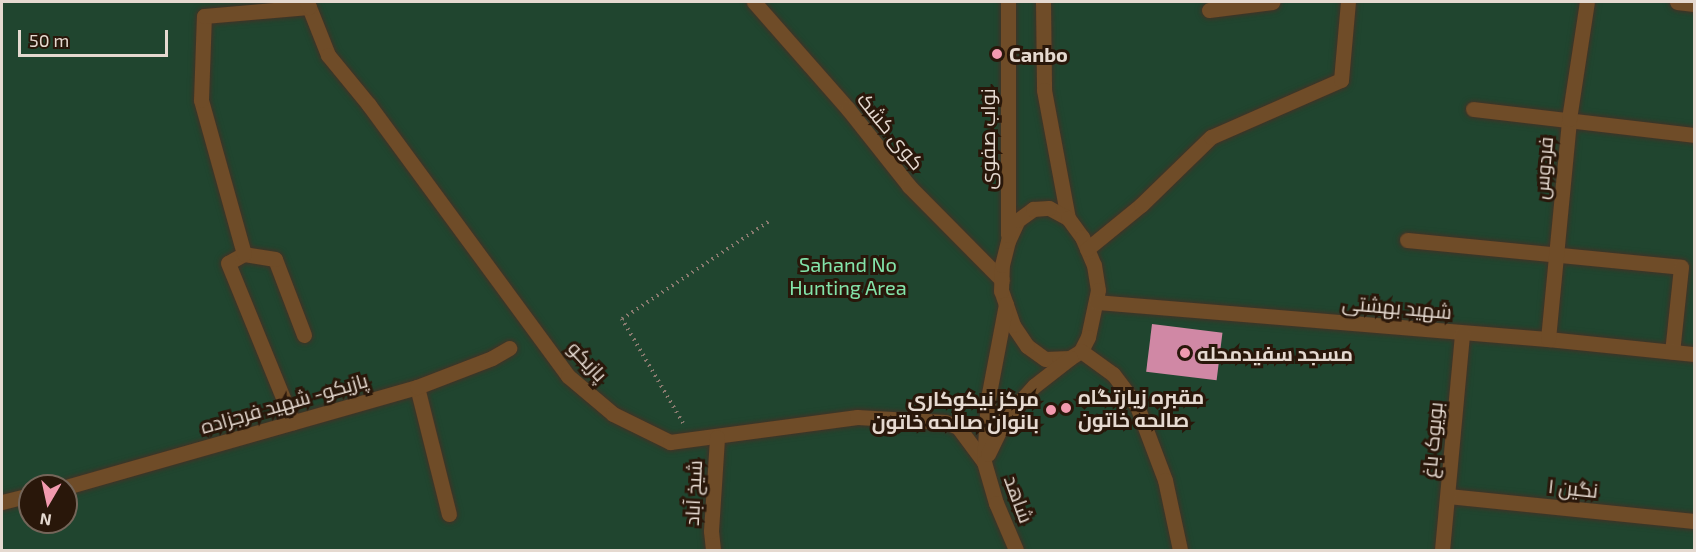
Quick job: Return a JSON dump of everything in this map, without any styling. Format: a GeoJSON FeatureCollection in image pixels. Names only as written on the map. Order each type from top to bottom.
{"type":"FeatureCollection","features":[{"type":"Feature","properties":{"kind":"street","name":"کوی کشک"},"geometry":{"type":"LineString","coordinates":[[754,2],[848,109],[909,186],[1002,280]]}},
{"type":"Feature","properties":{"kind":"street","name":"نواب صفوی"},"geometry":{"type":"LineString","coordinates":[[1008,2],[1008,241]]}},
{"type":"Feature","properties":{"kind":"street"},"geometry":{"type":"LineString","coordinates":[[984,462],[1006,417],[1034,386],[1075,355],[1088,337],[1098,290],[1094,265],[1068,218],[1044,90],[1043,2]]}},
{"type":"Feature","properties":{"kind":"street"},"geometry":{"type":"LineString","coordinates":[[1209,10],[1272,2]]}},
{"type":"Feature","properties":{"kind":"street"},"geometry":{"type":"LineString","coordinates":[[1087,249],[1142,205],[1211,137],[1341,80],[1348,2]]}},
{"type":"Feature","properties":{"kind":"street","name":"فردوس"},"geometry":{"type":"LineString","coordinates":[[1548,339],[1569,119],[1587,2]]}},
{"type":"Feature","properties":{"kind":"street"},"geometry":{"type":"LineString","coordinates":[[1677,2],[1695,4]]}},
{"type":"Feature","properties":{"kind":"street"},"geometry":{"type":"LineString","coordinates":[[244,254],[201,100],[204,16],[308,4]]}},
{"type":"Feature","properties":{"kind":"street","name":"پازیکو"},"geometry":{"type":"LineString","coordinates":[[308,4],[328,55],[369,105],[568,376],[613,414],[670,442],[856,417],[945,422],[958,427],[984,462]]}},
{"type":"Feature","properties":{"kind":"street"},"geometry":{"type":"LineString","coordinates":[[1473,109],[1695,135]]}},
{"type":"Feature","properties":{"kind":"street"},"geometry":{"type":"LineString","coordinates":[[1068,218],[1049,208],[1033,209],[1018,220],[1008,241],[1002,265],[1001,291],[1013,325],[1027,346],[1046,359],[1075,355],[1113,374],[1137,406],[1165,480],[1180,550]]}},
{"type":"Feature","properties":{"kind":"street"},"geometry":{"type":"LineString","coordinates":[[1407,240],[1557,257],[1681,267],[1672,352]]}},
{"type":"Feature","properties":{"kind":"street"},"geometry":{"type":"LineString","coordinates":[[293,422],[228,263],[244,254],[275,259],[304,335]]}},
{"type":"Feature","properties":{"kind":"street","name":"شهید بهشتی"},"geometry":{"type":"LineString","coordinates":[[1096,302],[1462,334],[1548,339],[1695,354]]}},
{"type":"Feature","properties":{"kind":"street"},"geometry":{"type":"LineString","coordinates":[[984,462],[988,398],[1006,304]]}},
{"type":"Feature","properties":{"kind":"street","name":"بویوک باغ"},"geometry":{"type":"LineString","coordinates":[[1442,550],[1462,334]]}},
{"type":"Feature","properties":{"kind":"street","name":"پازیکو- شهید فرجزاده"},"geometry":{"type":"LineString","coordinates":[[78,483],[417,387],[492,358],[509,348]]}},
{"type":"Feature","properties":{"kind":"street"},"geometry":{"type":"LineString","coordinates":[[417,387],[449,514]]}},
{"type":"Feature","properties":{"kind":"street","name":"شیخ آباد"},"geometry":{"type":"LineString","coordinates":[[713,550],[711,531],[717,437]]}},
{"type":"Feature","properties":{"kind":"street","name":"شاهد"},"geometry":{"type":"LineString","coordinates":[[984,462],[996,503],[1016,550]]}},
{"type":"Feature","properties":{"kind":"street","name":"نگین ۱"},"geometry":{"type":"LineString","coordinates":[[1448,496],[1695,521]]}},
{"type":"Feature","properties":{"kind":"street"},"geometry":{"type":"LineString","coordinates":[[2,502],[18,498]]}},
{"type":"Feature","properties":{"kind":"path"},"geometry":{"type":"LineString","coordinates":[[693,439],[622,319],[771,220]]}},
{"type":"Feature","properties":{"kind":"green space","name":"Sahand No Hunting Area"},"geometry":{"type":"Polygon","coordinates":[[[2,2],[1694,2],[1694,550],[2,550],[2,2]]]}},
{"type":"Feature","properties":{"kind":"building","name":"مسجد سفیدمحله"},"geometry":{"type":"Polygon","coordinates":[[[1152,324],[1222,333],[1217,380],[1146,372],[1152,324]]]}},
{"type":"Feature","properties":{"kind":"place","name":"Canbo"},"geometry":{"type":"Point","coordinates":[997,54]}},
{"type":"Feature","properties":{"kind":"place","name":"مسجد سفیدمحله"},"geometry":{"type":"Point","coordinates":[1185,353]}},
{"type":"Feature","properties":{"kind":"place","name":"مقبره زیارتگاه صالحه خاتون"},"geometry":{"type":"Point","coordinates":[1066,408]}},
{"type":"Feature","properties":{"kind":"place","name":"مرکز نیکوکاری بانوان صالحه خاتون"},"geometry":{"type":"Point","coordinates":[1051,410]}}]}
